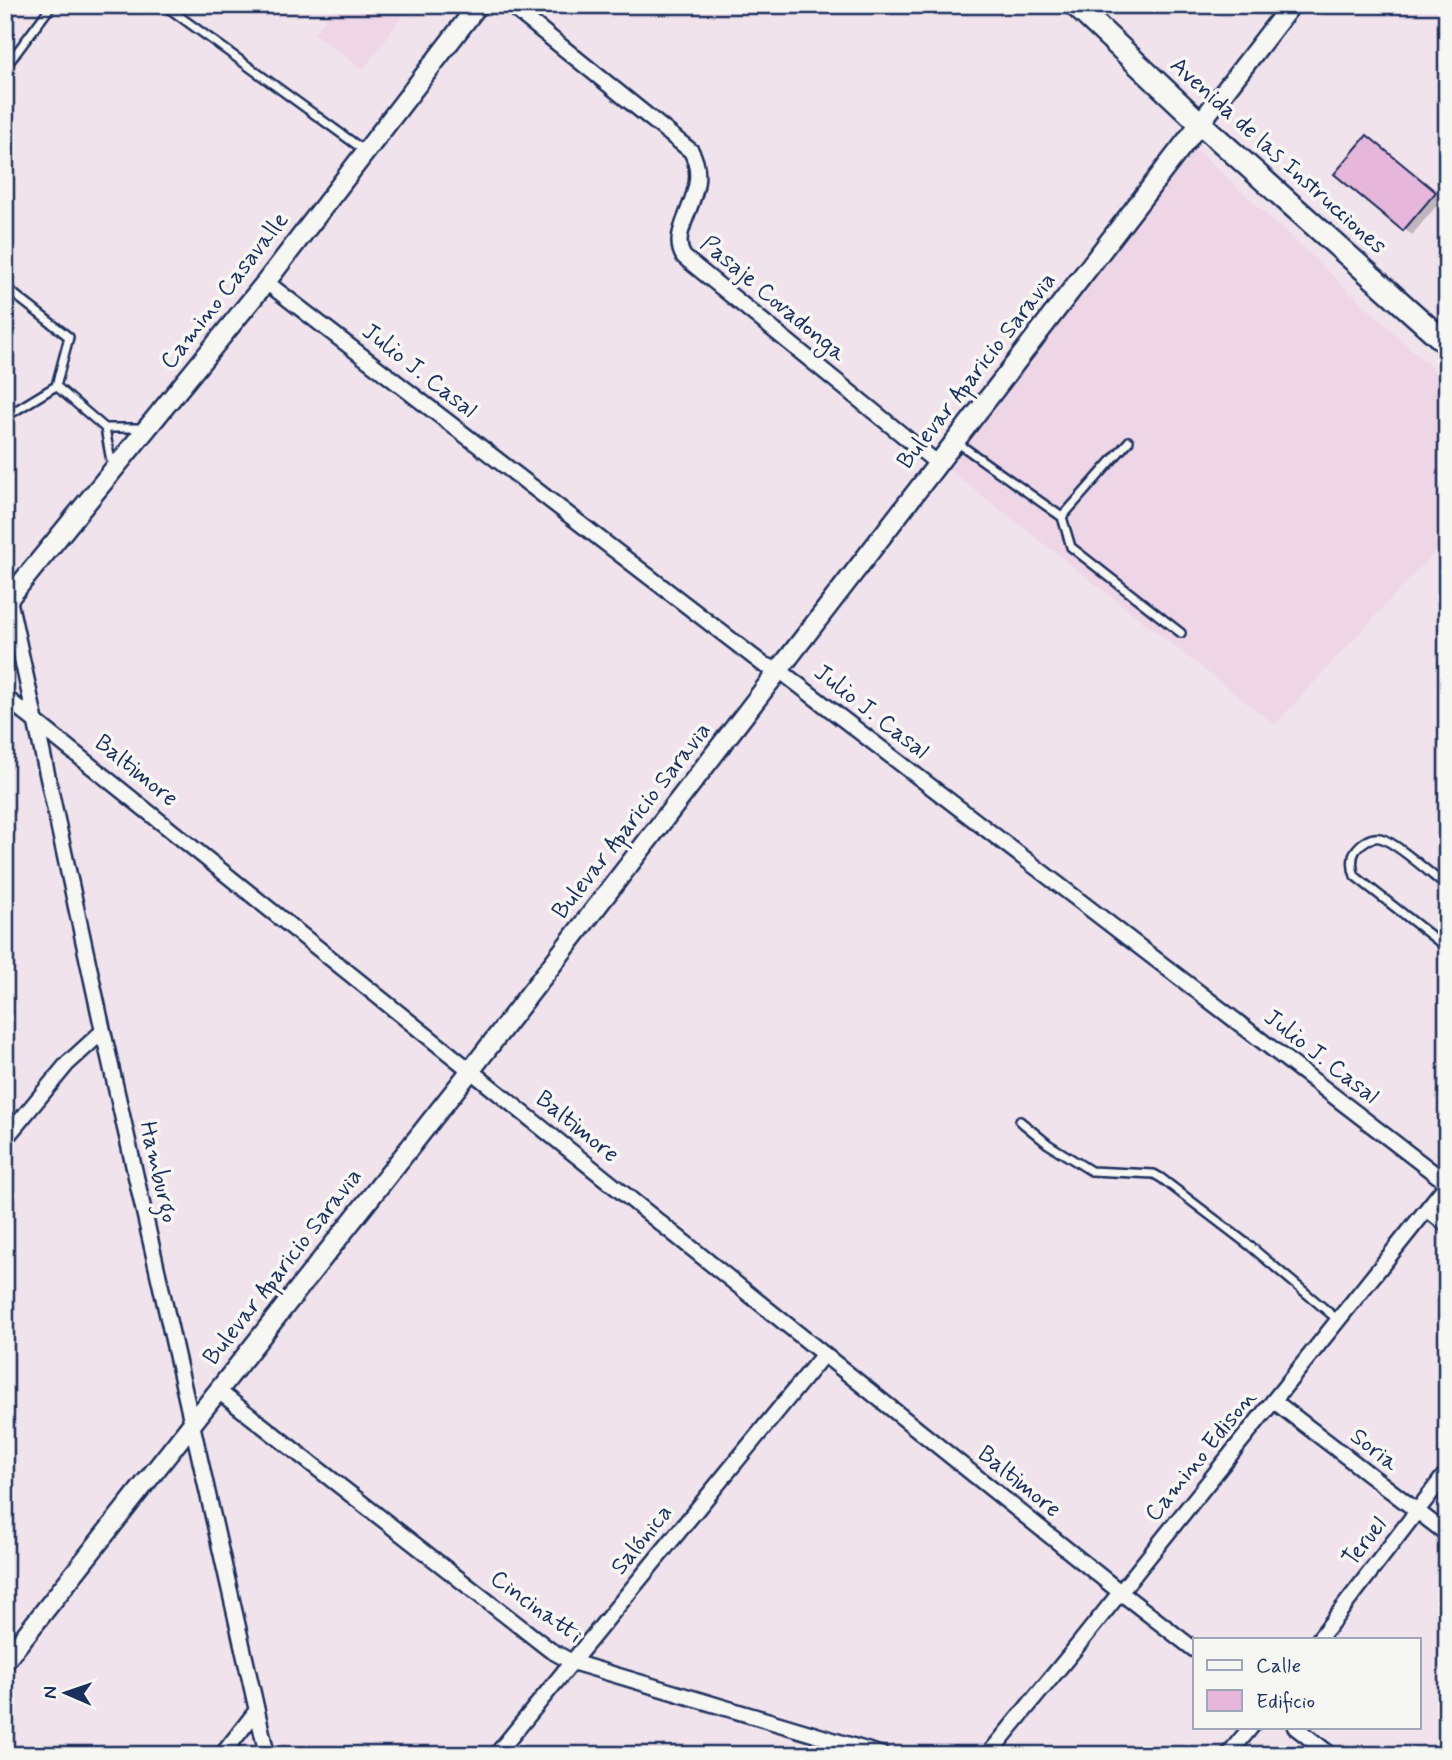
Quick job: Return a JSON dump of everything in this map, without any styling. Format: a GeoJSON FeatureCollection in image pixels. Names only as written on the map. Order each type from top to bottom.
{"type":"FeatureCollection","features":[{"type":"Feature","properties":{"kind":"main road","name":"Avenida de las Instrucciones"},"geometry":{"type":"LineString","coordinates":[[1075,5],[1200,123],[1447,344]]}},
{"type":"Feature","properties":{"kind":"street","name":"Camino Casavalle"},"geometry":{"type":"LineString","coordinates":[[7,601],[266,282],[478,5]]}},
{"type":"Feature","properties":{"kind":"street","name":"Pasaje Covadonga"},"geometry":{"type":"LineString","coordinates":[[510,5],[691,151],[698,163],[699,175],[695,197],[680,234],[678,249],[684,257],[937,463]]}},
{"type":"Feature","properties":{"kind":"street","name":"Bulevar Aparicio Saravia"},"geometry":{"type":"LineString","coordinates":[[5,1661],[471,1070],[1291,5]]}},
{"type":"Feature","properties":{"kind":"street","name":"Julio J. Casal"},"geometry":{"type":"LineString","coordinates":[[266,282],[764,665],[779,670],[1447,1184]]}},
{"type":"Feature","properties":{"kind":"street","name":"Hamburgo"},"geometry":{"type":"LineString","coordinates":[[7,601],[267,1755]]}},
{"type":"Feature","properties":{"kind":"street","name":"Baltimore"},"geometry":{"type":"LineString","coordinates":[[5,697],[1193,1648]]}},
{"type":"Feature","properties":{"kind":"street"},"geometry":{"type":"LineString","coordinates":[[5,1139],[67,1064],[103,1031]]}},
{"type":"Feature","properties":{"kind":"street","name":"Camino Edison"},"geometry":{"type":"LineString","coordinates":[[988,1755],[1447,1184]]}},
{"type":"Feature","properties":{"kind":"street"},"geometry":{"type":"LineString","coordinates":[[1428,1210],[1447,1225]]}},
{"type":"Feature","properties":{"kind":"street","name":"Salónica"},"geometry":{"type":"LineString","coordinates":[[496,1755],[824,1354]]}},
{"type":"Feature","properties":{"kind":"street","name":"Cincinatti"},"geometry":{"type":"LineString","coordinates":[[217,1390],[550,1650],[572,1662],[883,1755]]}},
{"type":"Feature","properties":{"kind":"street","name":"Soria"},"geometry":{"type":"LineString","coordinates":[[1274,1401],[1447,1534]]}},
{"type":"Feature","properties":{"kind":"street","name":"Teruel"},"geometry":{"type":"LineString","coordinates":[[1320,1638],[1447,1472]]}},
{"type":"Feature","properties":{"kind":"street"},"geometry":{"type":"LineString","coordinates":[[222,1755],[257,1710]]}},
{"type":"Feature","properties":{"kind":"street"},"geometry":{"type":"LineString","coordinates":[[1228,1755],[1250,1728]]}},
{"type":"Feature","properties":{"kind":"street"},"geometry":{"type":"LineString","coordinates":[[1296,1728],[1331,1755]]}},
{"type":"Feature","properties":{"kind":"lane"},"geometry":{"type":"LineString","coordinates":[[5,68],[52,5]]}},
{"type":"Feature","properties":{"kind":"lane"},"geometry":{"type":"LineString","coordinates":[[164,5],[366,151]]}},
{"type":"Feature","properties":{"kind":"lane"},"geometry":{"type":"LineString","coordinates":[[5,287],[69,337],[56,386],[5,417]]}},
{"type":"Feature","properties":{"kind":"lane"},"geometry":{"type":"LineString","coordinates":[[56,386],[105,428],[113,471]]}},
{"type":"Feature","properties":{"kind":"lane"},"geometry":{"type":"LineString","coordinates":[[105,428],[147,428]]}},
{"type":"Feature","properties":{"kind":"lane"},"geometry":{"type":"LineString","coordinates":[[954,441],[1062,517],[1071,547],[1181,633]]}},
{"type":"Feature","properties":{"kind":"lane"},"geometry":{"type":"LineString","coordinates":[[1062,517],[1129,441]]}},
{"type":"Feature","properties":{"kind":"lane"},"geometry":{"type":"LineString","coordinates":[[1447,887],[1381,838],[1370,838],[1356,850],[1352,869],[1355,876],[1447,947]]}},
{"type":"Feature","properties":{"kind":"lane"},"geometry":{"type":"LineString","coordinates":[[1020,1121],[1048,1144],[1091,1171],[1154,1174],[1161,1178],[1250,1246],[1339,1321]]}},
{"type":"Feature","properties":{"kind":"shaded area"},"geometry":{"type":"Polygon","coordinates":[[[335,5],[396,5],[405,12],[363,70],[314,34],[335,5]]]}},
{"type":"Feature","properties":{"kind":"shaded area"},"geometry":{"type":"Polygon","coordinates":[[[1192,145],[1447,382],[1447,538],[1275,725],[942,464],[1192,145]]]}},
{"type":"Feature","properties":{"kind":"building"},"geometry":{"type":"Polygon","coordinates":[[[1367,135],[1436,192],[1403,231],[1334,174],[1367,135]]]}}]}
